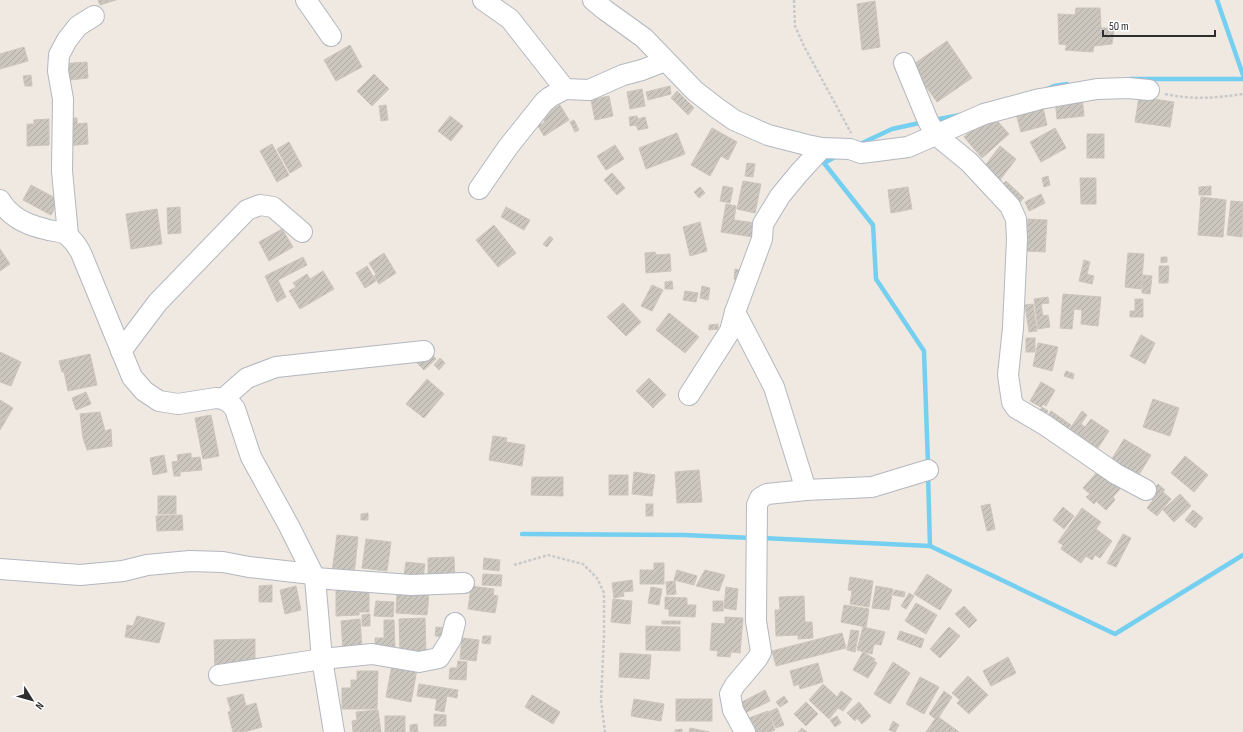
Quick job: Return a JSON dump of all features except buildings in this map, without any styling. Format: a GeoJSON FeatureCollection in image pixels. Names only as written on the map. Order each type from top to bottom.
{"type":"FeatureCollection","features":[{"type":"Feature","properties":{"kind":"street"},"geometry":{"type":"LineString","coordinates":[[306,0],[331,36]]}},
{"type":"Feature","properties":{"kind":"street"},"geometry":{"type":"LineString","coordinates":[[483,0],[510,19],[565,89]]}},
{"type":"Feature","properties":{"kind":"street"},"geometry":{"type":"LineString","coordinates":[[604,3],[644,38],[695,91],[734,120],[768,135],[822,148],[850,149],[861,153],[908,148],[984,114],[1053,96],[1097,89],[1128,88],[1149,90]]}},
{"type":"Feature","properties":{"kind":"street"},"geometry":{"type":"LineString","coordinates":[[68,235],[62,171],[63,99],[58,71],[59,55],[67,40],[78,26],[94,16]]}},
{"type":"Feature","properties":{"kind":"street"},"geometry":{"type":"LineString","coordinates":[[479,189],[508,147],[544,102],[550,97],[565,89],[589,90],[623,75],[642,70],[665,61]]}},
{"type":"Feature","properties":{"kind":"street"},"geometry":{"type":"LineString","coordinates":[[904,63],[928,121],[936,135],[969,162],[1010,206],[1016,219],[1017,239],[1013,328],[1008,375],[1014,407],[1045,425],[1116,474],[1146,490]]}},
{"type":"Feature","properties":{"kind":"street"},"geometry":{"type":"LineString","coordinates":[[689,395],[730,331],[735,312],[762,238],[763,224],[780,196],[798,173],[822,148]]}},
{"type":"Feature","properties":{"kind":"street"},"geometry":{"type":"LineString","coordinates":[[0,200],[4,207],[23,222],[46,230],[57,231],[68,235],[76,243],[132,377],[144,391],[159,401],[178,404],[201,401],[208,398],[223,399],[230,403],[235,409],[251,457],[290,526],[314,576],[322,659],[334,732]]}},
{"type":"Feature","properties":{"kind":"street"},"geometry":{"type":"LineString","coordinates":[[121,351],[158,302],[247,210],[260,205],[273,207],[302,232]]}},
{"type":"Feature","properties":{"kind":"street"},"geometry":{"type":"LineString","coordinates":[[735,312],[774,387],[806,490]]}},
{"type":"Feature","properties":{"kind":"street"},"geometry":{"type":"LineString","coordinates":[[223,399],[247,378],[276,367],[424,351]]}},
{"type":"Feature","properties":{"kind":"street"},"geometry":{"type":"LineString","coordinates":[[745,732],[733,710],[730,694],[735,685],[761,652],[756,621],[757,505],[760,498],[767,494],[806,490],[872,487],[928,470]]}},
{"type":"Feature","properties":{"kind":"street"},"geometry":{"type":"LineString","coordinates":[[0,569],[80,575],[123,571],[147,565],[190,561],[223,562],[314,576],[411,585],[464,583]]}},
{"type":"Feature","properties":{"kind":"street"},"geometry":{"type":"LineString","coordinates":[[219,675],[322,659],[372,654],[419,662],[439,658],[451,640],[455,623]]}},
{"type":"Feature","properties":{"kind":"path"},"geometry":{"type":"LineString","coordinates":[[794,0],[795,26],[804,46],[843,116],[861,153]]}},
{"type":"Feature","properties":{"kind":"path"},"geometry":{"type":"LineString","coordinates":[[1149,90],[1193,98],[1213,98],[1243,94]]}},
{"type":"Feature","properties":{"kind":"path"},"geometry":{"type":"LineString","coordinates":[[514,565],[548,555],[583,564],[597,578],[604,593],[601,701],[605,732]]}},
{"type":"Feature","properties":{"kind":"waterway"},"geometry":{"type":"LineString","coordinates":[[1217,0],[1243,75]]}},
{"type":"Feature","properties":{"kind":"waterway"},"geometry":{"type":"LineString","coordinates":[[1130,79],[1243,79]]}},
{"type":"Feature","properties":{"kind":"waterway"},"geometry":{"type":"LineString","coordinates":[[1047,89],[1054,86],[1067,84]]}},
{"type":"Feature","properties":{"kind":"waterway"},"geometry":{"type":"LineString","coordinates":[[934,120],[960,115]]}},
{"type":"Feature","properties":{"kind":"waterway"},"geometry":{"type":"LineString","coordinates":[[858,145],[892,129],[924,122]]}},
{"type":"Feature","properties":{"kind":"waterway"},"geometry":{"type":"LineString","coordinates":[[837,156],[824,163],[873,225],[876,279],[924,351],[928,465]]}},
{"type":"Feature","properties":{"kind":"waterway"},"geometry":{"type":"LineString","coordinates":[[928,474],[930,546]]}},
{"type":"Feature","properties":{"kind":"waterway"},"geometry":{"type":"LineString","coordinates":[[522,534],[684,535],[752,538]]}},
{"type":"Feature","properties":{"kind":"waterway"},"geometry":{"type":"LineString","coordinates":[[761,538],[930,546],[1115,634],[1243,555]]}}]}
